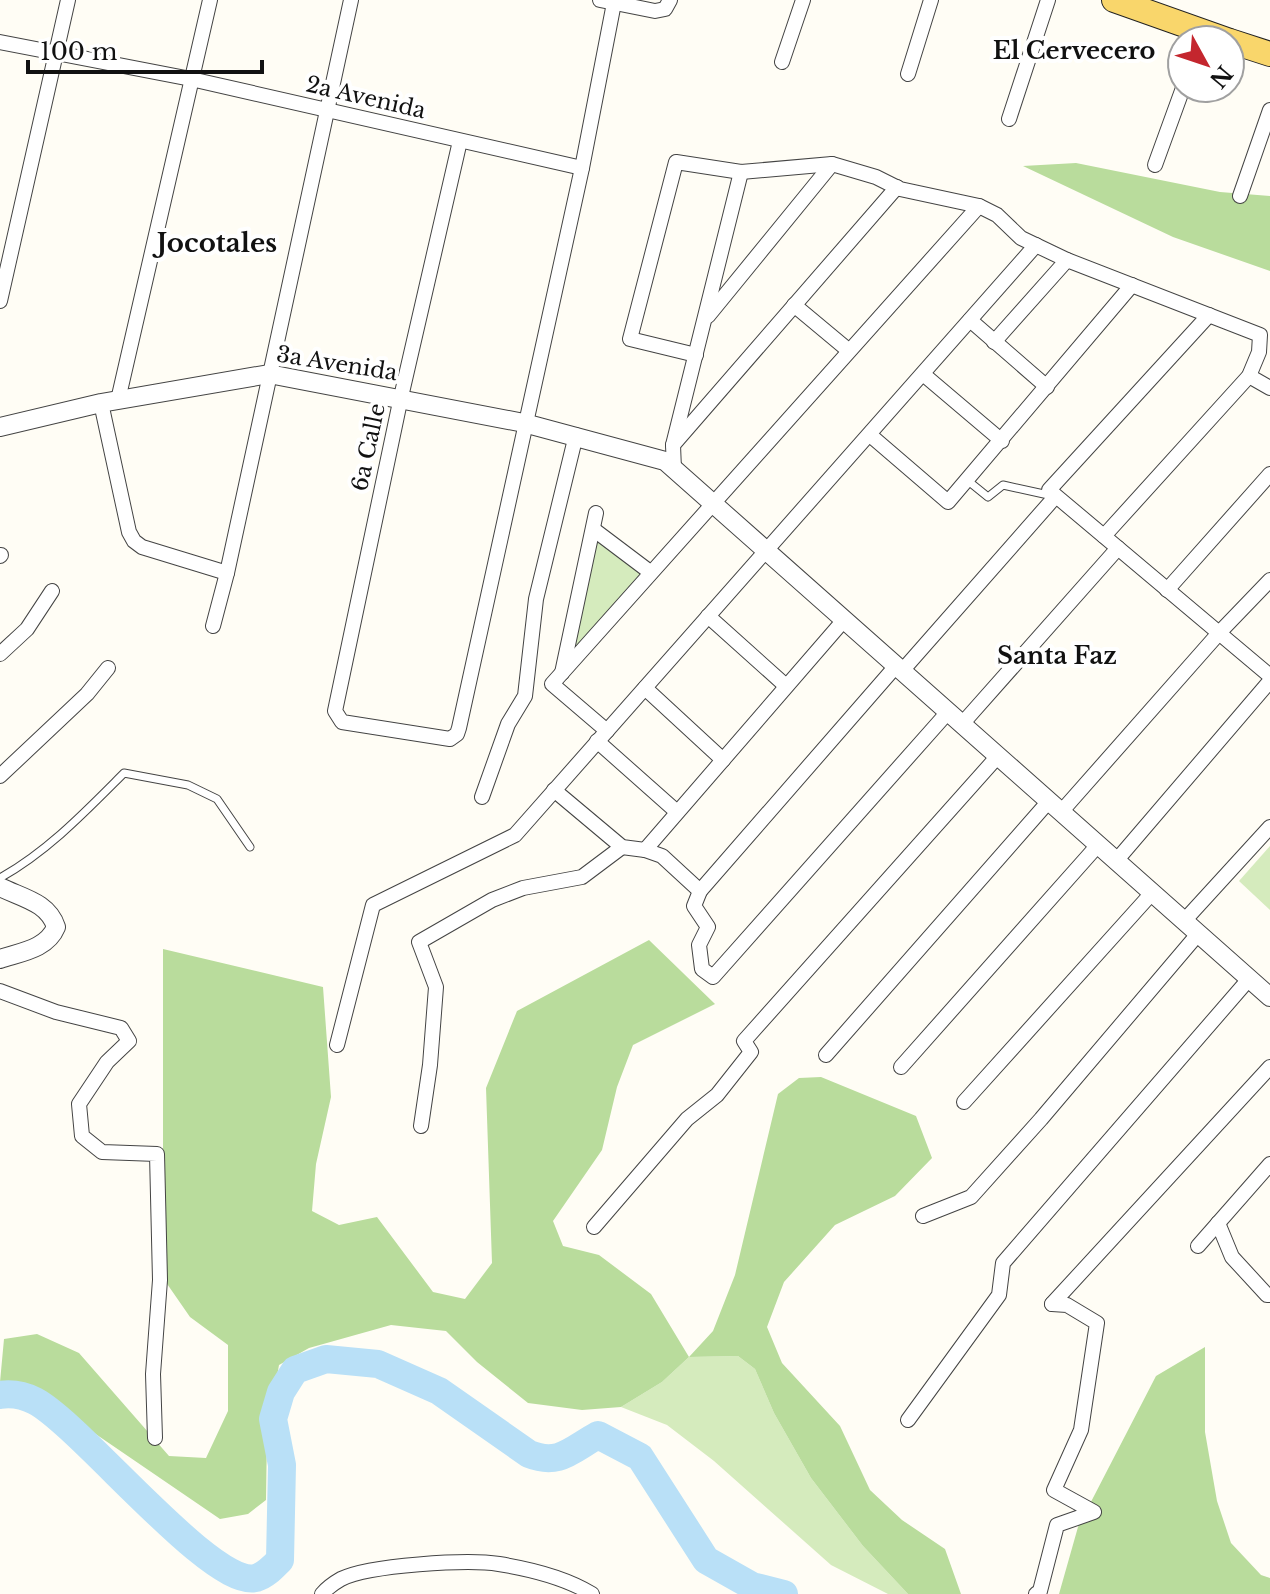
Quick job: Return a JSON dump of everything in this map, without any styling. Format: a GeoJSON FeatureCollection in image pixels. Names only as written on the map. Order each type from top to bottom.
{"type":"FeatureCollection","features":[{"type":"Feature","properties":{"kind":"main road"},"geometry":{"type":"LineString","coordinates":[[1114,0],[1172,24]]}},
{"type":"Feature","properties":{"kind":"main road"},"geometry":{"type":"LineString","coordinates":[[1246,46],[1270,54]]}},
{"type":"Feature","properties":{"kind":"street"},"geometry":{"type":"LineString","coordinates":[[0,301],[68,0]]}},
{"type":"Feature","properties":{"kind":"street"},"geometry":{"type":"LineString","coordinates":[[210,0],[109,402],[129,532],[134,541],[142,547],[227,573]]}},
{"type":"Feature","properties":{"kind":"street"},"geometry":{"type":"LineString","coordinates":[[213,626],[351,0]]}},
{"type":"Feature","properties":{"kind":"street"},"geometry":{"type":"LineString","coordinates":[[524,423],[582,168],[607,2],[655,11],[665,9],[670,0]]}},
{"type":"Feature","properties":{"kind":"street"},"geometry":{"type":"LineString","coordinates":[[782,62],[803,0]]}},
{"type":"Feature","properties":{"kind":"street"},"geometry":{"type":"LineString","coordinates":[[908,74],[931,0]]}},
{"type":"Feature","properties":{"kind":"street"},"geometry":{"type":"LineString","coordinates":[[1009,119],[1048,0]]}},
{"type":"Feature","properties":{"kind":"street","name":"2a Avenida"},"geometry":{"type":"LineString","coordinates":[[0,42],[191,79],[582,168]]}},
{"type":"Feature","properties":{"kind":"street"},"geometry":{"type":"LineString","coordinates":[[1155,165],[1177,104]]}},
{"type":"Feature","properties":{"kind":"street"},"geometry":{"type":"LineString","coordinates":[[1240,196],[1270,110]]}},
{"type":"Feature","properties":{"kind":"street","name":"6a Calle"},"geometry":{"type":"LineString","coordinates":[[460,141],[401,397],[335,711],[342,722],[450,739],[457,734],[524,423]]}},
{"type":"Feature","properties":{"kind":"street"},"geometry":{"type":"LineString","coordinates":[[696,355],[630,339],[676,162],[741,172],[832,164],[876,177],[897,187],[979,206],[997,215],[1021,238],[1067,260],[1260,335],[1259,352],[1249,376],[1104,536]]}},
{"type":"Feature","properties":{"kind":"street"},"geometry":{"type":"LineString","coordinates":[[703,321],[832,164]]}},
{"type":"Feature","properties":{"kind":"street"},"geometry":{"type":"LineString","coordinates":[[674,469],[673,445],[741,172]]}},
{"type":"Feature","properties":{"kind":"street"},"geometry":{"type":"LineString","coordinates":[[673,445],[897,187]]}},
{"type":"Feature","properties":{"kind":"street"},"geometry":{"type":"LineString","coordinates":[[677,812],[552,684],[979,206]]}},
{"type":"Feature","properties":{"kind":"street"},"geometry":{"type":"LineString","coordinates":[[337,1045],[373,905],[515,835],[1036,245]]}},
{"type":"Feature","properties":{"kind":"street"},"geometry":{"type":"LineString","coordinates":[[994,342],[1067,260]]}},
{"type":"Feature","properties":{"kind":"street"},"geometry":{"type":"LineString","coordinates":[[870,435],[948,502],[1132,285]]}},
{"type":"Feature","properties":{"kind":"street"},"geometry":{"type":"LineString","coordinates":[[794,305],[848,350]]}},
{"type":"Feature","properties":{"kind":"street"},"geometry":{"type":"LineString","coordinates":[[1116,861],[1270,678],[1049,490],[1209,315]]}},
{"type":"Feature","properties":{"kind":"street"},"geometry":{"type":"LineString","coordinates":[[970,320],[1047,387]]}},
{"type":"Feature","properties":{"kind":"street","name":"3a Avenida"},"geometry":{"type":"LineString","coordinates":[[0,427],[109,402],[269,374],[524,423],[665,461],[1270,997]]}},
{"type":"Feature","properties":{"kind":"street"},"geometry":{"type":"LineString","coordinates":[[923,374],[1002,441]]}},
{"type":"Feature","properties":{"kind":"street"},"geometry":{"type":"LineString","coordinates":[[1249,376],[1270,388]]}},
{"type":"Feature","properties":{"kind":"street"},"geometry":{"type":"LineString","coordinates":[[482,797],[508,724],[525,696],[536,599],[576,435]]}},
{"type":"Feature","properties":{"kind":"street"},"geometry":{"type":"LineString","coordinates":[[1167,590],[1270,474]]}},
{"type":"Feature","properties":{"kind":"street"},"geometry":{"type":"LineString","coordinates":[[1055,497],[700,891],[694,906],[708,927],[699,945],[702,969],[713,977],[1118,548]]}},
{"type":"Feature","properties":{"kind":"street"},"geometry":{"type":"LineString","coordinates":[[562,674],[596,513]]}},
{"type":"Feature","properties":{"kind":"street"},"geometry":{"type":"LineString","coordinates":[[593,529],[650,572]]}},
{"type":"Feature","properties":{"kind":"street"},"geometry":{"type":"LineString","coordinates":[[826,1055],[1270,580]]}},
{"type":"Feature","properties":{"kind":"street"},"geometry":{"type":"LineString","coordinates":[[0,654],[27,629],[52,591]]}},
{"type":"Feature","properties":{"kind":"street"},"geometry":{"type":"LineString","coordinates":[[708,616],[786,686]]}},
{"type":"Feature","properties":{"kind":"street"},"geometry":{"type":"LineString","coordinates":[[645,850],[844,620]]}},
{"type":"Feature","properties":{"kind":"street"},"geometry":{"type":"LineString","coordinates":[[0,776],[87,694],[108,668]]}},
{"type":"Feature","properties":{"kind":"street"},"geometry":{"type":"LineString","coordinates":[[645,688],[723,760]]}},
{"type":"Feature","properties":{"kind":"street"},"geometry":{"type":"LineString","coordinates":[[594,1227],[687,1119],[717,1095],[751,1052],[744,1041],[998,756]]}},
{"type":"Feature","properties":{"kind":"street"},"geometry":{"type":"LineString","coordinates":[[554,790],[622,847],[662,856],[700,891]]}},
{"type":"Feature","properties":{"kind":"street"},"geometry":{"type":"LineString","coordinates":[[923,1216],[971,1197],[1041,1119],[1270,827]]}},
{"type":"Feature","properties":{"kind":"street"},"geometry":{"type":"LineString","coordinates":[[901,1067],[1098,845]]}},
{"type":"Feature","properties":{"kind":"street"},"geometry":{"type":"LineString","coordinates":[[421,1126],[430,1065],[436,987],[419,942],[492,900],[523,888],[582,877],[622,847]]}},
{"type":"Feature","properties":{"kind":"street"},"geometry":{"type":"LineString","coordinates":[[0,887],[40,904],[53,916],[56,927],[51,938],[37,947],[0,959]]}},
{"type":"Feature","properties":{"kind":"street"},"geometry":{"type":"LineString","coordinates":[[964,1102],[1152,893]]}},
{"type":"Feature","properties":{"kind":"street"},"geometry":{"type":"LineString","coordinates":[[908,1420],[999,1295],[1003,1263],[1249,979]]}},
{"type":"Feature","properties":{"kind":"street"},"geometry":{"type":"LineString","coordinates":[[0,991],[56,1012],[121,1028],[129,1041],[107,1062],[79,1104],[82,1136],[102,1152],[157,1154],[160,1280],[153,1374],[155,1438]]}},
{"type":"Feature","properties":{"kind":"street"},"geometry":{"type":"LineString","coordinates":[[1036,1594],[1040,1591],[1057,1525],[1094,1512],[1054,1490],[1081,1430],[1097,1323],[1067,1305],[1052,1304],[1270,1067]]}},
{"type":"Feature","properties":{"kind":"street"},"geometry":{"type":"LineString","coordinates":[[1198,1246],[1270,1164]]}},
{"type":"Feature","properties":{"kind":"street"},"geometry":{"type":"LineString","coordinates":[[1218,1223],[1232,1257],[1270,1295]]}},
{"type":"Feature","properties":{"kind":"street"},"geometry":{"type":"LineString","coordinates":[[322,1594],[343,1578],[376,1570],[480,1563],[499,1564],[576,1584],[592,1594]]}},
{"type":"Feature","properties":{"kind":"lane"},"geometry":{"type":"LineString","coordinates":[[967,480],[988,497],[1003,485],[1055,497]]}},
{"type":"Feature","properties":{"kind":"lane"},"geometry":{"type":"LineString","coordinates":[[0,878],[26,864],[56,840],[124,773],[188,785],[217,799],[250,847]]}},
{"type":"Feature","properties":{"kind":"green space"},"geometry":{"type":"Polygon","coordinates":[[[1076,163],[1220,192],[1270,196],[1270,271],[1173,237],[1023,166],[1076,163]]]}},
{"type":"Feature","properties":{"kind":"green space"},"geometry":{"type":"Polygon","coordinates":[[[593,529],[650,572],[562,674],[593,529]]]}},
{"type":"Feature","properties":{"kind":"green space"},"geometry":{"type":"Polygon","coordinates":[[[1270,846],[1270,910],[1239,881],[1270,846]]]}},
{"type":"Feature","properties":{"kind":"green space"},"geometry":{"type":"Polygon","coordinates":[[[649,940],[715,1004],[633,1045],[617,1087],[602,1150],[553,1221],[563,1246],[599,1255],[651,1294],[689,1357],[662,1382],[621,1407],[582,1410],[528,1403],[477,1362],[446,1331],[391,1325],[309,1348],[279,1365],[267,1432],[266,1500],[248,1514],[220,1519],[40,1396],[0,1382],[4,1339],[37,1334],[79,1353],[169,1456],[206,1458],[228,1411],[228,1345],[190,1317],[163,1278],[163,949],[323,987],[331,1097],[316,1164],[312,1211],[339,1225],[377,1217],[433,1292],[465,1299],[492,1263],[486,1088],[517,1011],[649,940]]]}},
{"type":"Feature","properties":{"kind":"green space"},"geometry":{"type":"Polygon","coordinates":[[[821,1077],[916,1116],[932,1158],[895,1196],[835,1225],[784,1282],[767,1327],[782,1363],[840,1426],[870,1490],[902,1520],[945,1549],[961,1594],[908,1594],[863,1546],[811,1478],[774,1413],[755,1369],[738,1356],[689,1357],[713,1331],[735,1275],[778,1094],[799,1078],[821,1077]]]}},
{"type":"Feature","properties":{"kind":"green space"},"geometry":{"type":"Polygon","coordinates":[[[1205,1347],[1205,1432],[1217,1501],[1231,1543],[1261,1575],[1270,1578],[1270,1594],[1059,1594],[1078,1527],[1156,1376],[1205,1347]]]}},
{"type":"Feature","properties":{"kind":"green space"},"geometry":{"type":"Polygon","coordinates":[[[738,1356],[755,1369],[774,1413],[811,1478],[863,1546],[908,1594],[888,1594],[831,1565],[714,1461],[667,1425],[621,1407],[662,1382],[689,1357],[738,1356]]]}},
{"type":"Feature","properties":{"kind":"waterway"},"geometry":{"type":"LineString","coordinates":[[0,1395],[26,1397],[56,1416],[146,1503],[209,1558],[236,1575],[256,1578],[280,1560],[282,1465],[273,1419],[281,1392],[295,1370],[326,1359],[378,1364],[439,1391],[529,1454],[549,1458],[565,1455],[598,1435],[640,1457],[706,1560],[752,1586],[784,1594]]}},
{"type":"Feature","properties":{"kind":"district","name":"El Cervecero"},"geometry":{"type":"Point","coordinates":[1074,51]}},
{"type":"Feature","properties":{"kind":"district","name":"Jocotales"},"geometry":{"type":"Point","coordinates":[217,243]}},
{"type":"Feature","properties":{"kind":"district","name":"Santa Faz"},"geometry":{"type":"Point","coordinates":[1057,656]}}]}
